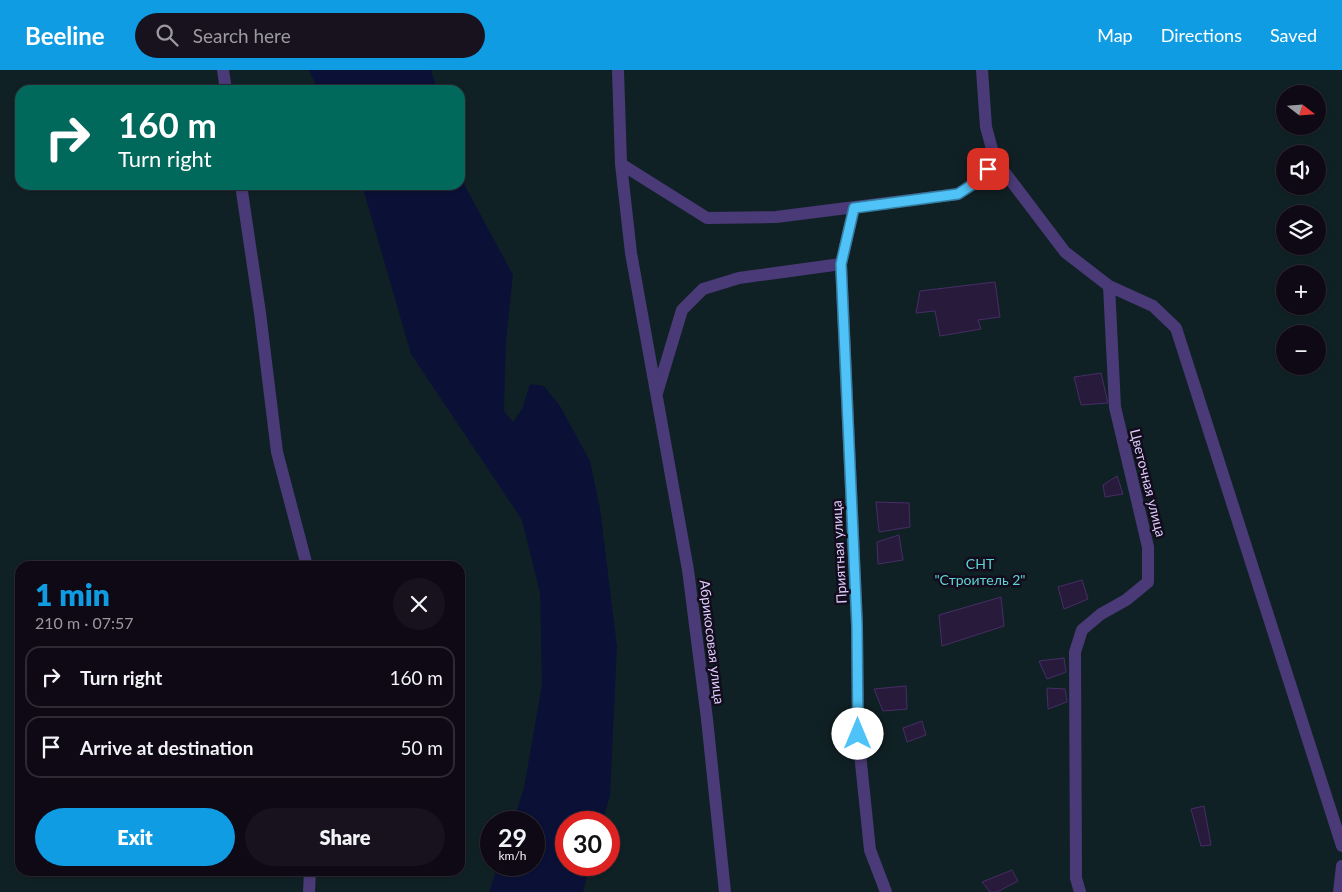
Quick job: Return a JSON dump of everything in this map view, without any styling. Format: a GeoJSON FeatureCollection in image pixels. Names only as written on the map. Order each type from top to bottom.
{"type":"FeatureCollection","features":[{"type":"Feature","properties":{"kind":"street"},"geometry":{"type":"LineString","coordinates":[[223,70],[225,85]]}},
{"type":"Feature","properties":{"kind":"street","name":"Абрикосовая улица"},"geometry":{"type":"LineString","coordinates":[[618,70],[621,164],[631,253],[688,570],[707,719],[725,892]]}},
{"type":"Feature","properties":{"kind":"street"},"geometry":{"type":"LineString","coordinates":[[982,70],[986,127],[995,160],[1065,252],[1110,286],[1153,306],[1176,328],[1342,846]]}},
{"type":"Feature","properties":{"kind":"street"},"geometry":{"type":"LineString","coordinates":[[621,164],[707,218],[776,218],[958,194],[981,179],[995,160]]}},
{"type":"Feature","properties":{"kind":"street"},"geometry":{"type":"LineString","coordinates":[[242,190],[260,313],[277,452],[306,561]]}},
{"type":"Feature","properties":{"kind":"street","name":"Приятная улица"},"geometry":{"type":"LineString","coordinates":[[854,208],[841,264],[857,625],[858,734],[870,850],[886,892]]}},
{"type":"Feature","properties":{"kind":"street"},"geometry":{"type":"LineString","coordinates":[[656,397],[682,310],[703,289],[739,278],[841,264]]}},
{"type":"Feature","properties":{"kind":"street","name":"Цветочная улица"},"geometry":{"type":"LineString","coordinates":[[1080,892],[1076,868],[1075,652],[1082,630],[1100,614],[1126,600],[1148,582],[1148,547],[1115,407],[1110,286]]}},
{"type":"Feature","properties":{"kind":"street"},"geometry":{"type":"LineString","coordinates":[[1339,892],[1342,866]]}},
{"type":"Feature","properties":{"kind":"street"},"geometry":{"type":"LineString","coordinates":[[309,892],[310,876]]}},
{"type":"Feature","properties":{"kind":"green space","name":"СНТ \"Строитель 2\""},"geometry":{"type":"Polygon","coordinates":[[[0,70],[1342,70],[1342,892],[0,892],[0,70]]]}},
{"type":"Feature","properties":{"kind":"shaded area"},"geometry":{"type":"Polygon","coordinates":[[[309,70],[431,70],[436,85],[316,85],[309,70]]]}},
{"type":"Feature","properties":{"kind":"shaded area"},"geometry":{"type":"Polygon","coordinates":[[[465,186],[513,275],[506,342],[504,411],[513,422],[522,409],[530,384],[544,386],[560,406],[590,461],[600,508],[617,647],[610,796],[605,811],[555,811],[555,876],[587,876],[583,892],[489,892],[494,876],[545,876],[545,811],[517,811],[524,788],[542,684],[540,593],[522,520],[411,354],[363,190],[465,190],[465,186]]]}},
{"type":"Feature","properties":{"kind":"building"},"geometry":{"type":"Polygon","coordinates":[[[995,282],[1000,317],[978,320],[981,329],[940,336],[935,311],[916,313],[920,291],[995,282]]]}},
{"type":"Feature","properties":{"kind":"building"},"geometry":{"type":"Polygon","coordinates":[[[1101,373],[1108,403],[1081,405],[1074,377],[1101,373]]]}},
{"type":"Feature","properties":{"kind":"building"},"geometry":{"type":"Polygon","coordinates":[[[1117,476],[1123,494],[1105,497],[1103,485],[1117,476]]]}},
{"type":"Feature","properties":{"kind":"building"},"geometry":{"type":"Polygon","coordinates":[[[876,502],[909,503],[910,527],[879,532],[876,502]]]}},
{"type":"Feature","properties":{"kind":"building"},"geometry":{"type":"Polygon","coordinates":[[[899,535],[903,560],[878,564],[877,542],[899,535]]]}},
{"type":"Feature","properties":{"kind":"building"},"geometry":{"type":"Polygon","coordinates":[[[1082,580],[1088,599],[1064,609],[1058,587],[1082,580]]]}},
{"type":"Feature","properties":{"kind":"building"},"geometry":{"type":"Polygon","coordinates":[[[1001,597],[1004,626],[942,646],[939,615],[1001,597]]]}},
{"type":"Feature","properties":{"kind":"building"},"geometry":{"type":"Polygon","coordinates":[[[1064,658],[1066,672],[1047,679],[1039,661],[1064,658]]]}},
{"type":"Feature","properties":{"kind":"building"},"geometry":{"type":"Polygon","coordinates":[[[906,686],[907,709],[883,711],[874,689],[906,686]]]}},
{"type":"Feature","properties":{"kind":"building"},"geometry":{"type":"Polygon","coordinates":[[[1047,688],[1065,689],[1067,702],[1048,709],[1047,688]]]}},
{"type":"Feature","properties":{"kind":"building"},"geometry":{"type":"Polygon","coordinates":[[[922,721],[926,735],[907,742],[903,728],[922,721]]]}},
{"type":"Feature","properties":{"kind":"building"},"geometry":{"type":"Polygon","coordinates":[[[1204,806],[1211,845],[1201,846],[1191,809],[1204,806]]]}},
{"type":"Feature","properties":{"kind":"building"},"geometry":{"type":"Polygon","coordinates":[[[1012,870],[1018,881],[997,892],[990,892],[982,882],[1012,870]]]}},
{"type":"Feature","properties":{"kind":"route"},"geometry":{"type":"LineString","coordinates":[[858,734],[857,625],[841,264],[854,208],[958,194],[981,179],[988,169]]}}]}
